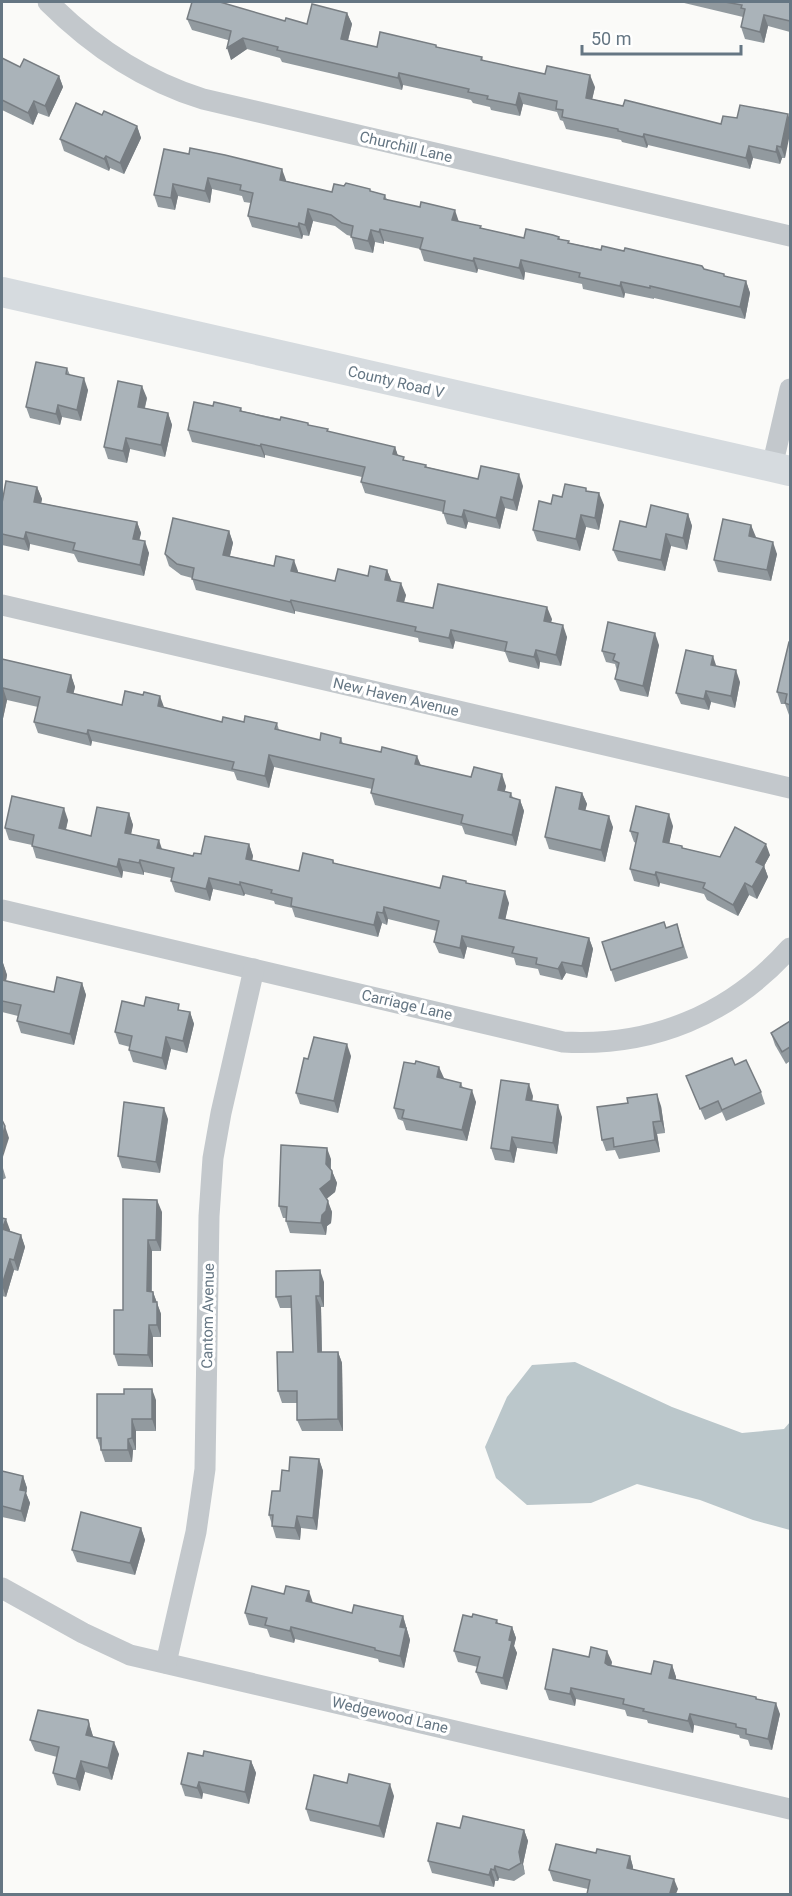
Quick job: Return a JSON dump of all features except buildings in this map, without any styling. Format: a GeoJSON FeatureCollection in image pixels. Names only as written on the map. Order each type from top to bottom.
{"type":"FeatureCollection","features":[{"type":"Feature","properties":{"kind":"main road","name":"County Road V"},"geometry":{"type":"LineString","coordinates":[[2,292],[781,469]]}},
{"type":"Feature","properties":{"kind":"street","name":"Churchill Lane"},"geometry":{"type":"LineString","coordinates":[[48,2],[73,27],[116,59],[155,81],[202,99],[790,236]]}},
{"type":"Feature","properties":{"kind":"street"},"geometry":{"type":"LineString","coordinates":[[781,469],[790,389]]}},
{"type":"Feature","properties":{"kind":"street","name":"New Haven Avenue"},"geometry":{"type":"LineString","coordinates":[[2,605],[790,788]]}},
{"type":"Feature","properties":{"kind":"street","name":"Carriage Lane"},"geometry":{"type":"LineString","coordinates":[[2,910],[563,1042],[597,1043],[643,1037],[696,1019],[752,984],[778,962],[790,948]]}},
{"type":"Feature","properties":{"kind":"street","name":"Cantom Avenue"},"geometry":{"type":"LineString","coordinates":[[166,1663],[196,1532],[205,1469],[209,1216],[213,1158],[220,1113],[254,969]]}},
{"type":"Feature","properties":{"kind":"street","name":"Wedgewood Lane"},"geometry":{"type":"LineString","coordinates":[[2,1588],[130,1655],[790,1809]]}},
{"type":"Feature","properties":{"kind":"shaded area"},"geometry":{"type":"Polygon","coordinates":[[[575,1362],[672,1407],[742,1433],[784,1429],[790,1422],[790,1530],[753,1520],[700,1500],[637,1484],[591,1503],[527,1505],[496,1478],[485,1447],[507,1397],[532,1365],[575,1362]]]}}]}
